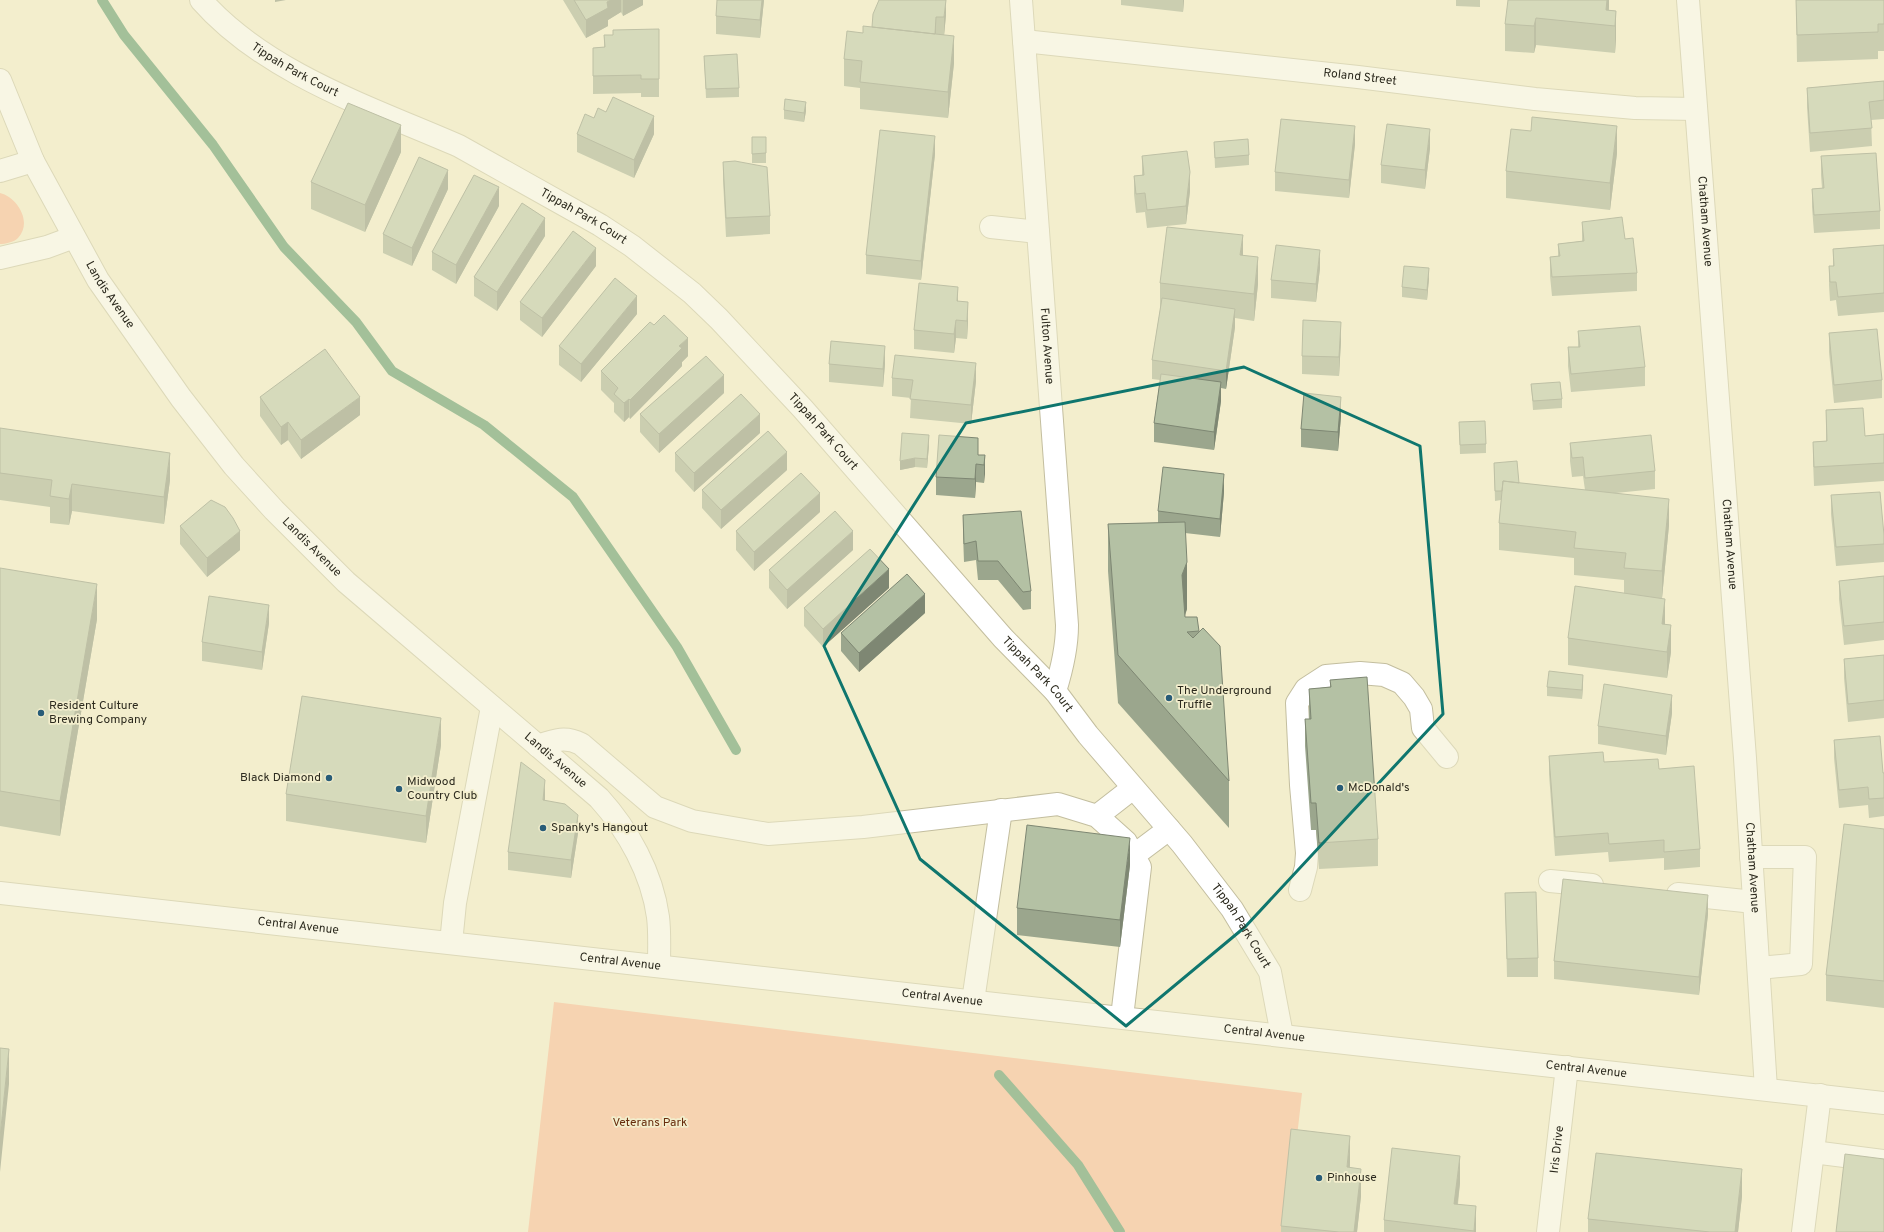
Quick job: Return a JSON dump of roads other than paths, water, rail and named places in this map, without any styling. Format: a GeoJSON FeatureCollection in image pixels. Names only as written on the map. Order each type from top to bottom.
{"type":"FeatureCollection","features":[{"type":"Feature","properties":{"kind":"street","name":"Tippah Park Court"},"geometry":{"type":"LineString","coordinates":[[201,0],[228,27],[280,64],[321,87],[459,146],[600,225],[632,246],[692,293],[803,410],[1003,638],[1055,691],[1088,735],[1169,829],[1232,909],[1270,972],[1282,1035]]}},
{"type":"Feature","properties":{"kind":"street","name":"Fulton Avenue"},"geometry":{"type":"LineString","coordinates":[[1021,0],[1067,625],[1067,644],[1064,662],[1055,691]]}},
{"type":"Feature","properties":{"kind":"street","name":"Chatham Avenue"},"geometry":{"type":"LineString","coordinates":[[1688,0],[1759,968],[1766,1089]]}},
{"type":"Feature","properties":{"kind":"street","name":"Roland Street"},"geometry":{"type":"LineString","coordinates":[[1024,41],[1358,77],[1535,99],[1635,108],[1696,109]]}},
{"type":"Feature","properties":{"kind":"street","name":"Landis Avenue"},"geometry":{"type":"LineString","coordinates":[[0,80],[33,161],[98,280],[181,398],[234,466],[274,510],[346,582],[599,798],[614,815],[639,856],[648,877],[658,916],[659,966]]}},
{"type":"Feature","properties":{"kind":"street"},"geometry":{"type":"LineString","coordinates":[[0,171],[33,161]]}},
{"type":"Feature","properties":{"kind":"street"},"geometry":{"type":"LineString","coordinates":[[991,227],[1038,232]]}},
{"type":"Feature","properties":{"kind":"street"},"geometry":{"type":"LineString","coordinates":[[0,258],[47,247],[74,237]]}},
{"type":"Feature","properties":{"kind":"street"},"geometry":{"type":"LineString","coordinates":[[1300,890],[1306,867],[1307,854],[1301,785],[1297,703],[1306,689],[1326,676],[1360,673],[1384,675],[1402,683],[1414,697],[1421,709],[1422,728],[1446,757]]}},
{"type":"Feature","properties":{"kind":"street"},"geometry":{"type":"LineString","coordinates":[[451,943],[455,903],[492,707]]}},
{"type":"Feature","properties":{"kind":"street"},"geometry":{"type":"LineString","coordinates":[[538,746],[559,739],[571,739],[581,744],[655,807],[692,821],[768,834],[863,827],[1058,804],[1097,816],[1126,842],[1140,867],[1122,1018]]}},
{"type":"Feature","properties":{"kind":"street"},"geometry":{"type":"LineString","coordinates":[[1097,816],[1133,788]]}},
{"type":"Feature","properties":{"kind":"street"},"geometry":{"type":"LineString","coordinates":[[973,1001],[1001,810]]}},
{"type":"Feature","properties":{"kind":"street"},"geometry":{"type":"LineString","coordinates":[[1133,856],[1169,829]]}},
{"type":"Feature","properties":{"kind":"street"},"geometry":{"type":"LineString","coordinates":[[1751,857],[1806,857],[1801,964],[1759,968]]}},
{"type":"Feature","properties":{"kind":"street"},"geometry":{"type":"LineString","coordinates":[[1550,881],[1611,887]]}},
{"type":"Feature","properties":{"kind":"street"},"geometry":{"type":"LineString","coordinates":[[1657,892],[1754,902]]}},
{"type":"Feature","properties":{"kind":"street","name":"Central Avenue"},"geometry":{"type":"LineString","coordinates":[[0,893],[1884,1103]]}},
{"type":"Feature","properties":{"kind":"street","name":"Iris Drive"},"geometry":{"type":"LineString","coordinates":[[1548,1232],[1567,1067]]}},
{"type":"Feature","properties":{"kind":"street"},"geometry":{"type":"LineString","coordinates":[[1803,1232],[1820,1095]]}},
{"type":"Feature","properties":{"kind":"street"},"geometry":{"type":"LineString","coordinates":[[1813,1152],[1884,1161]]}},
{"type":"Feature","properties":{"kind":"waterway"},"geometry":{"type":"LineString","coordinates":[[102,0],[124,35],[213,145],[284,247],[356,322],[392,371],[484,425],[573,497],[677,647],[736,750]]}},
{"type":"Feature","properties":{"kind":"waterway"},"geometry":{"type":"LineString","coordinates":[[999,1075],[1078,1165],[1120,1232]]}},
{"type":"Feature","properties":{"kind":"place","name":"The Underground Truffle"},"geometry":{"type":"Point","coordinates":[1169,698]}},
{"type":"Feature","properties":{"kind":"place","name":"Resident Culture Brewing Company"},"geometry":{"type":"Point","coordinates":[41,713]}},
{"type":"Feature","properties":{"kind":"place","name":"Black Diamond"},"geometry":{"type":"Point","coordinates":[329,778]}},
{"type":"Feature","properties":{"kind":"place","name":"McDonald's"},"geometry":{"type":"Point","coordinates":[1340,788]}},
{"type":"Feature","properties":{"kind":"place","name":"Midwood Country Club"},"geometry":{"type":"Point","coordinates":[399,789]}},
{"type":"Feature","properties":{"kind":"place","name":"Spanky's Hangout"},"geometry":{"type":"Point","coordinates":[543,828]}},
{"type":"Feature","properties":{"kind":"place","name":"Pinhouse"},"geometry":{"type":"Point","coordinates":[1319,1178]}},
{"type":"Feature","properties":{"kind":"park label","name":"Veterans Park"},"geometry":{"type":"Point","coordinates":[650,1123]}}]}
